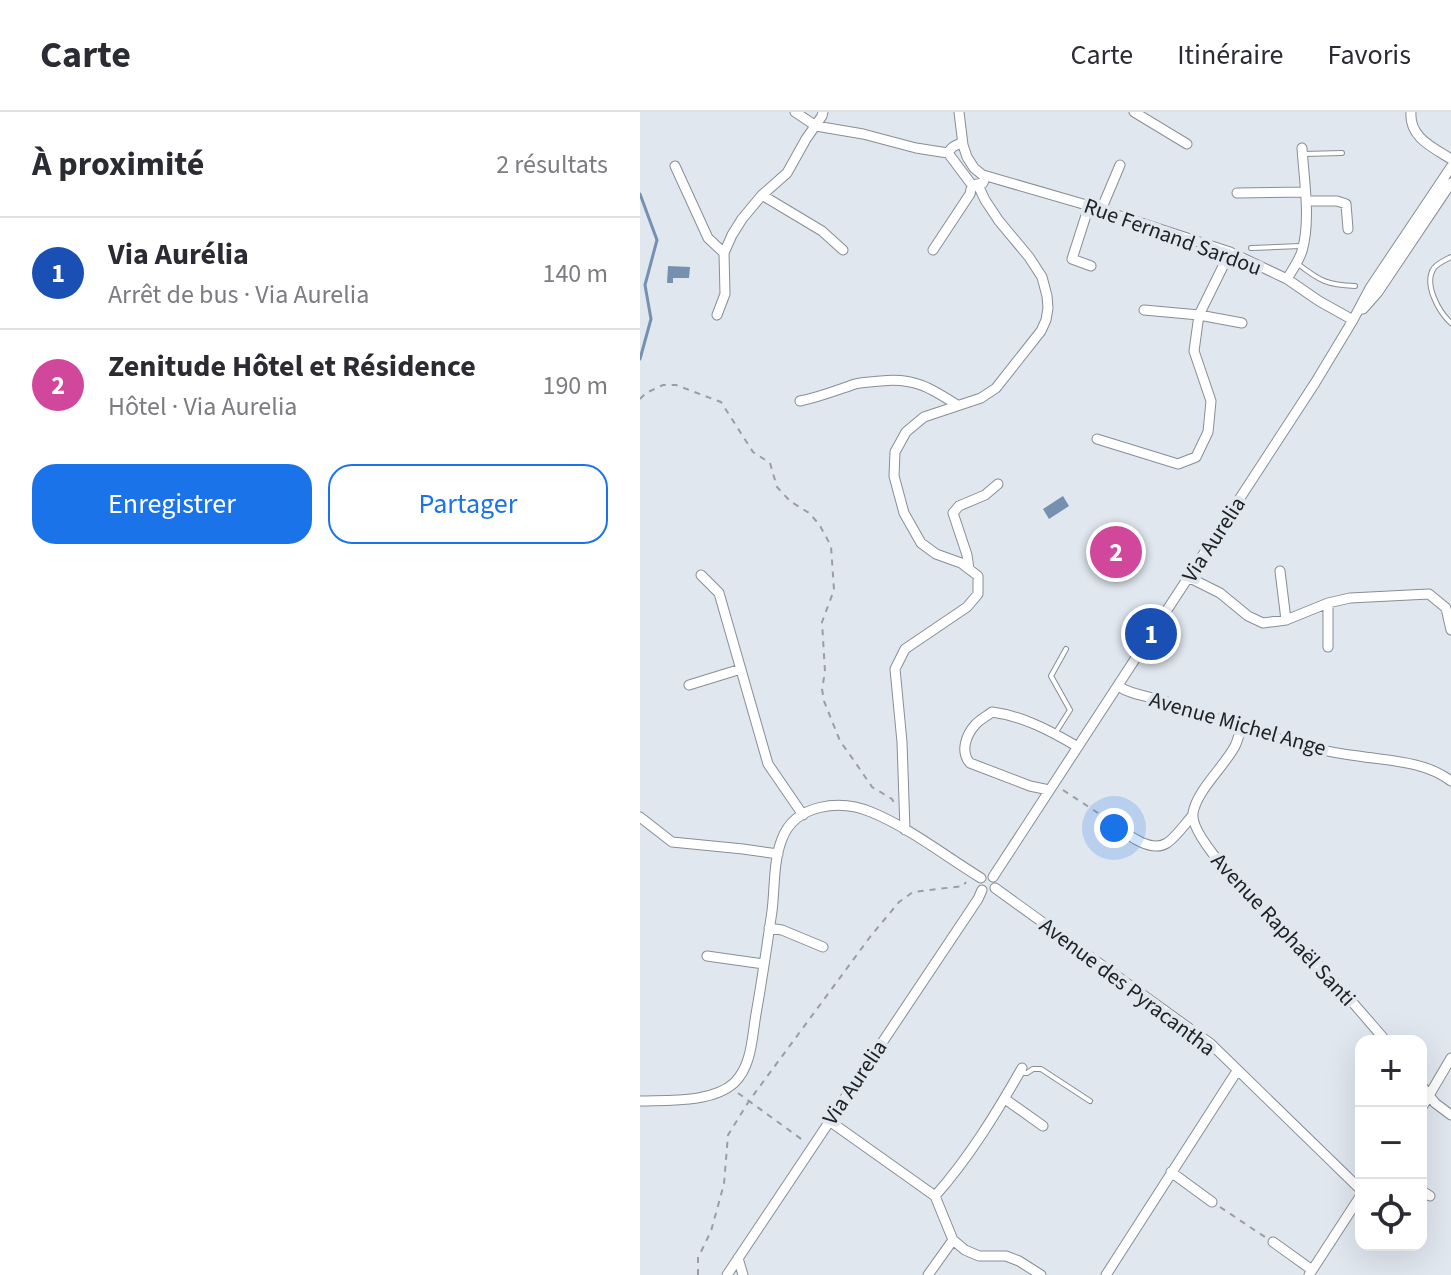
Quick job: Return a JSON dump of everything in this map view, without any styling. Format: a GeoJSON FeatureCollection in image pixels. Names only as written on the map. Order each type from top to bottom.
{"type":"FeatureCollection","features":[{"type":"Feature","properties":{"kind":"street"},"geometry":{"type":"LineString","coordinates":[[795,112],[816,126],[948,153],[1036,266],[1046,287],[1048,308],[1041,331],[996,388],[981,398],[924,417],[906,432],[895,452],[894,476],[904,513],[921,543],[936,554],[961,563],[978,576],[978,594],[967,607],[905,649],[895,669],[902,742],[905,830]]}},
{"type":"Feature","properties":{"kind":"street"},"geometry":{"type":"LineString","coordinates":[[717,315],[725,294],[724,253],[742,219],[762,195],[787,173],[823,112]]}},
{"type":"Feature","properties":{"kind":"street"},"geometry":{"type":"LineString","coordinates":[[933,250],[975,185],[983,183],[985,177],[967,157],[959,112]]}},
{"type":"Feature","properties":{"kind":"street"},"geometry":{"type":"LineString","coordinates":[[1134,112],[1187,144]]}},
{"type":"Feature","properties":{"kind":"street"},"geometry":{"type":"LineString","coordinates":[[1411,112],[1412,126],[1421,139],[1451,159]]}},
{"type":"Feature","properties":{"kind":"street"},"geometry":{"type":"LineString","coordinates":[[948,153],[953,146],[963,145]]}},
{"type":"Feature","properties":{"kind":"street"},"geometry":{"type":"LineString","coordinates":[[1287,279],[1303,246],[1306,232],[1303,151]]}},
{"type":"Feature","properties":{"kind":"street"},"geometry":{"type":"LineString","coordinates":[[1101,210],[1120,165]]}},
{"type":"Feature","properties":{"kind":"street"},"geometry":{"type":"LineString","coordinates":[[675,166],[708,238],[724,253]]}},
{"type":"Feature","properties":{"kind":"street","name":"Via Aurelia"},"geometry":{"type":"LineString","coordinates":[[993,877],[1315,383],[1370,288],[1451,167]]}},
{"type":"Feature","properties":{"kind":"street","name":"Rue Fernand Sardou"},"geometry":{"type":"LineString","coordinates":[[983,175],[1230,252],[1287,279],[1353,320]]}},
{"type":"Feature","properties":{"kind":"street","name":"Via Aurelia"},"geometry":{"type":"LineString","coordinates":[[1353,320],[1378,292],[1451,183]]}},
{"type":"Feature","properties":{"kind":"street"},"geometry":{"type":"LineString","coordinates":[[1237,193],[1305,196],[1337,201],[1346,204],[1348,229]]}},
{"type":"Feature","properties":{"kind":"street"},"geometry":{"type":"LineString","coordinates":[[762,195],[822,231],[843,250]]}},
{"type":"Feature","properties":{"kind":"street"},"geometry":{"type":"LineString","coordinates":[[1089,206],[1072,259],[1091,266]]}},
{"type":"Feature","properties":{"kind":"street"},"geometry":{"type":"LineString","coordinates":[[1097,439],[1178,464],[1196,457],[1208,432],[1211,401],[1194,351],[1199,315],[1230,252]]}},
{"type":"Feature","properties":{"kind":"street"},"geometry":{"type":"LineString","coordinates":[[1144,310],[1242,323]]}},
{"type":"Feature","properties":{"kind":"street"},"geometry":{"type":"LineString","coordinates":[[800,401],[859,383],[892,380],[916,382],[957,405]]}},
{"type":"Feature","properties":{"kind":"street"},"geometry":{"type":"LineString","coordinates":[[969,569],[953,513],[959,506],[985,495],[998,484]]}},
{"type":"Feature","properties":{"kind":"street"},"geometry":{"type":"LineString","coordinates":[[1280,571],[1286,620]]}},
{"type":"Feature","properties":{"kind":"street"},"geometry":{"type":"LineString","coordinates":[[701,575],[719,593],[768,764],[803,815]]}},
{"type":"Feature","properties":{"kind":"street"},"geometry":{"type":"LineString","coordinates":[[1188,577],[1220,593],[1248,616],[1263,623],[1286,620],[1328,603],[1350,598],[1429,594],[1446,608],[1451,630]]}},
{"type":"Feature","properties":{"kind":"street"},"geometry":{"type":"LineString","coordinates":[[1328,603],[1328,647]]}},
{"type":"Feature","properties":{"kind":"street"},"geometry":{"type":"LineString","coordinates":[[689,685],[741,669]]}},
{"type":"Feature","properties":{"kind":"street","name":"Avenue Michel Ange"},"geometry":{"type":"LineString","coordinates":[[1118,686],[1304,746],[1397,761],[1430,769],[1451,781]]}},
{"type":"Feature","properties":{"kind":"street"},"geometry":{"type":"LineString","coordinates":[[1049,790],[970,763],[964,750],[976,724],[992,712],[1010,714],[1078,747]]}},
{"type":"Feature","properties":{"kind":"street"},"geometry":{"type":"LineString","coordinates":[[1105,818],[1146,845],[1156,847],[1167,843],[1193,815],[1200,797],[1236,744],[1241,728]]}},
{"type":"Feature","properties":{"kind":"street"},"geometry":{"type":"LineString","coordinates":[[640,1101],[707,1096],[729,1087],[748,1061],[778,854],[783,836],[791,824],[803,815],[816,807],[840,804],[871,812],[981,878]]}},
{"type":"Feature","properties":{"kind":"street","name":"Avenue Raphaël Santi"},"geometry":{"type":"LineString","coordinates":[[1193,815],[1196,827],[1213,854],[1242,888],[1324,971],[1381,1035]]}},
{"type":"Feature","properties":{"kind":"street"},"geometry":{"type":"LineString","coordinates":[[640,817],[672,842],[778,854]]}},
{"type":"Feature","properties":{"kind":"street"},"geometry":{"type":"LineString","coordinates":[[986,875],[993,877],[995,888],[982,890],[979,884],[981,878],[986,875]]}},
{"type":"Feature","properties":{"kind":"street","name":"Avenue des Pyracantha"},"geometry":{"type":"LineString","coordinates":[[995,888],[1211,1044],[1355,1186]]}},
{"type":"Feature","properties":{"kind":"street","name":"Via Aurelia"},"geometry":{"type":"LineString","coordinates":[[727,1275],[982,890]]}},
{"type":"Feature","properties":{"kind":"street"},"geometry":{"type":"LineString","coordinates":[[769,928],[782,930],[823,947]]}},
{"type":"Feature","properties":{"kind":"street"},"geometry":{"type":"LineString","coordinates":[[707,956],[764,964]]}},
{"type":"Feature","properties":{"kind":"street"},"geometry":{"type":"LineString","coordinates":[[1422,1107],[1451,1058]]}},
{"type":"Feature","properties":{"kind":"street"},"geometry":{"type":"LineString","coordinates":[[935,1196],[951,1178],[1005,1099],[1021,1070]]}},
{"type":"Feature","properties":{"kind":"street"},"geometry":{"type":"LineString","coordinates":[[1106,1275],[1237,1071]]}},
{"type":"Feature","properties":{"kind":"street"},"geometry":{"type":"LineString","coordinates":[[1427,1092],[1451,1115]]}},
{"type":"Feature","properties":{"kind":"street"},"geometry":{"type":"LineString","coordinates":[[1005,1099],[1043,1126]]}},
{"type":"Feature","properties":{"kind":"street"},"geometry":{"type":"LineString","coordinates":[[828,1120],[935,1196],[953,1240],[965,1250],[979,1256],[1006,1256],[1041,1275]]}},
{"type":"Feature","properties":{"kind":"street"},"geometry":{"type":"LineString","coordinates":[[1171,1172],[1212,1202]]}},
{"type":"Feature","properties":{"kind":"street"},"geometry":{"type":"LineString","coordinates":[[1273,1242],[1311,1272],[1355,1202]]}},
{"type":"Feature","properties":{"kind":"street"},"geometry":{"type":"LineString","coordinates":[[928,1275],[953,1240]]}},
{"type":"Feature","properties":{"kind":"street"},"geometry":{"type":"LineString","coordinates":[[738,1258],[743,1275]]}},
{"type":"Feature","properties":{"kind":"lane"},"geometry":{"type":"LineString","coordinates":[[1303,151],[1342,153]]}},
{"type":"Feature","properties":{"kind":"lane"},"geometry":{"type":"LineString","coordinates":[[1251,248],[1303,246]]}},
{"type":"Feature","properties":{"kind":"lane"},"geometry":{"type":"LineString","coordinates":[[1451,257],[1435,268],[1431,277],[1438,307],[1451,323]]}},
{"type":"Feature","properties":{"kind":"lane"},"geometry":{"type":"LineString","coordinates":[[1296,262],[1318,279],[1334,285],[1355,286]]}},
{"type":"Feature","properties":{"kind":"lane"},"geometry":{"type":"LineString","coordinates":[[1054,734],[1070,710],[1051,676],[1066,649]]}},
{"type":"Feature","properties":{"kind":"lane"},"geometry":{"type":"LineString","coordinates":[[1021,1070],[1027,1073],[1041,1069],[1090,1101]]}},
{"type":"Feature","properties":{"kind":"path"},"geometry":{"type":"LineString","coordinates":[[640,399],[663,385],[676,385],[721,402],[753,452],[770,463],[777,487],[819,524],[831,546],[834,579],[834,590],[822,622],[824,701],[840,741],[872,787],[892,799],[904,815]]}},
{"type":"Feature","properties":{"kind":"path"},"geometry":{"type":"LineString","coordinates":[[1063,791],[1105,818]]}},
{"type":"Feature","properties":{"kind":"path"},"geometry":{"type":"LineString","coordinates":[[698,1275],[698,1258],[711,1231],[724,1184],[728,1135],[749,1101],[899,902],[913,892],[963,886],[968,880],[966,869]]}},
{"type":"Feature","properties":{"kind":"path"},"geometry":{"type":"LineString","coordinates":[[729,1087],[812,1146]]}},
{"type":"Feature","properties":{"kind":"path"},"geometry":{"type":"LineString","coordinates":[[1212,1202],[1273,1242]]}},
{"type":"Feature","properties":{"kind":"water"},"geometry":{"type":"Polygon","coordinates":[[[668,266],[690,267],[689,278],[673,278],[673,283],[667,283],[668,266]]]}},
{"type":"Feature","properties":{"kind":"water"},"geometry":{"type":"Polygon","coordinates":[[[1063,496],[1069,506],[1049,519],[1043,509],[1063,496]]]}},
{"type":"Feature","properties":{"kind":"waterway"},"geometry":{"type":"LineString","coordinates":[[640,194],[657,240],[645,285],[651,319],[640,359]]}},
{"type":"Feature","properties":{"kind":"place","name":"Zenitude Hôtel et Résidence"},"geometry":{"type":"Point","coordinates":[1116,552]}},
{"type":"Feature","properties":{"kind":"place","name":"Via Aurélia"},"geometry":{"type":"Point","coordinates":[1151,634]}}]}
